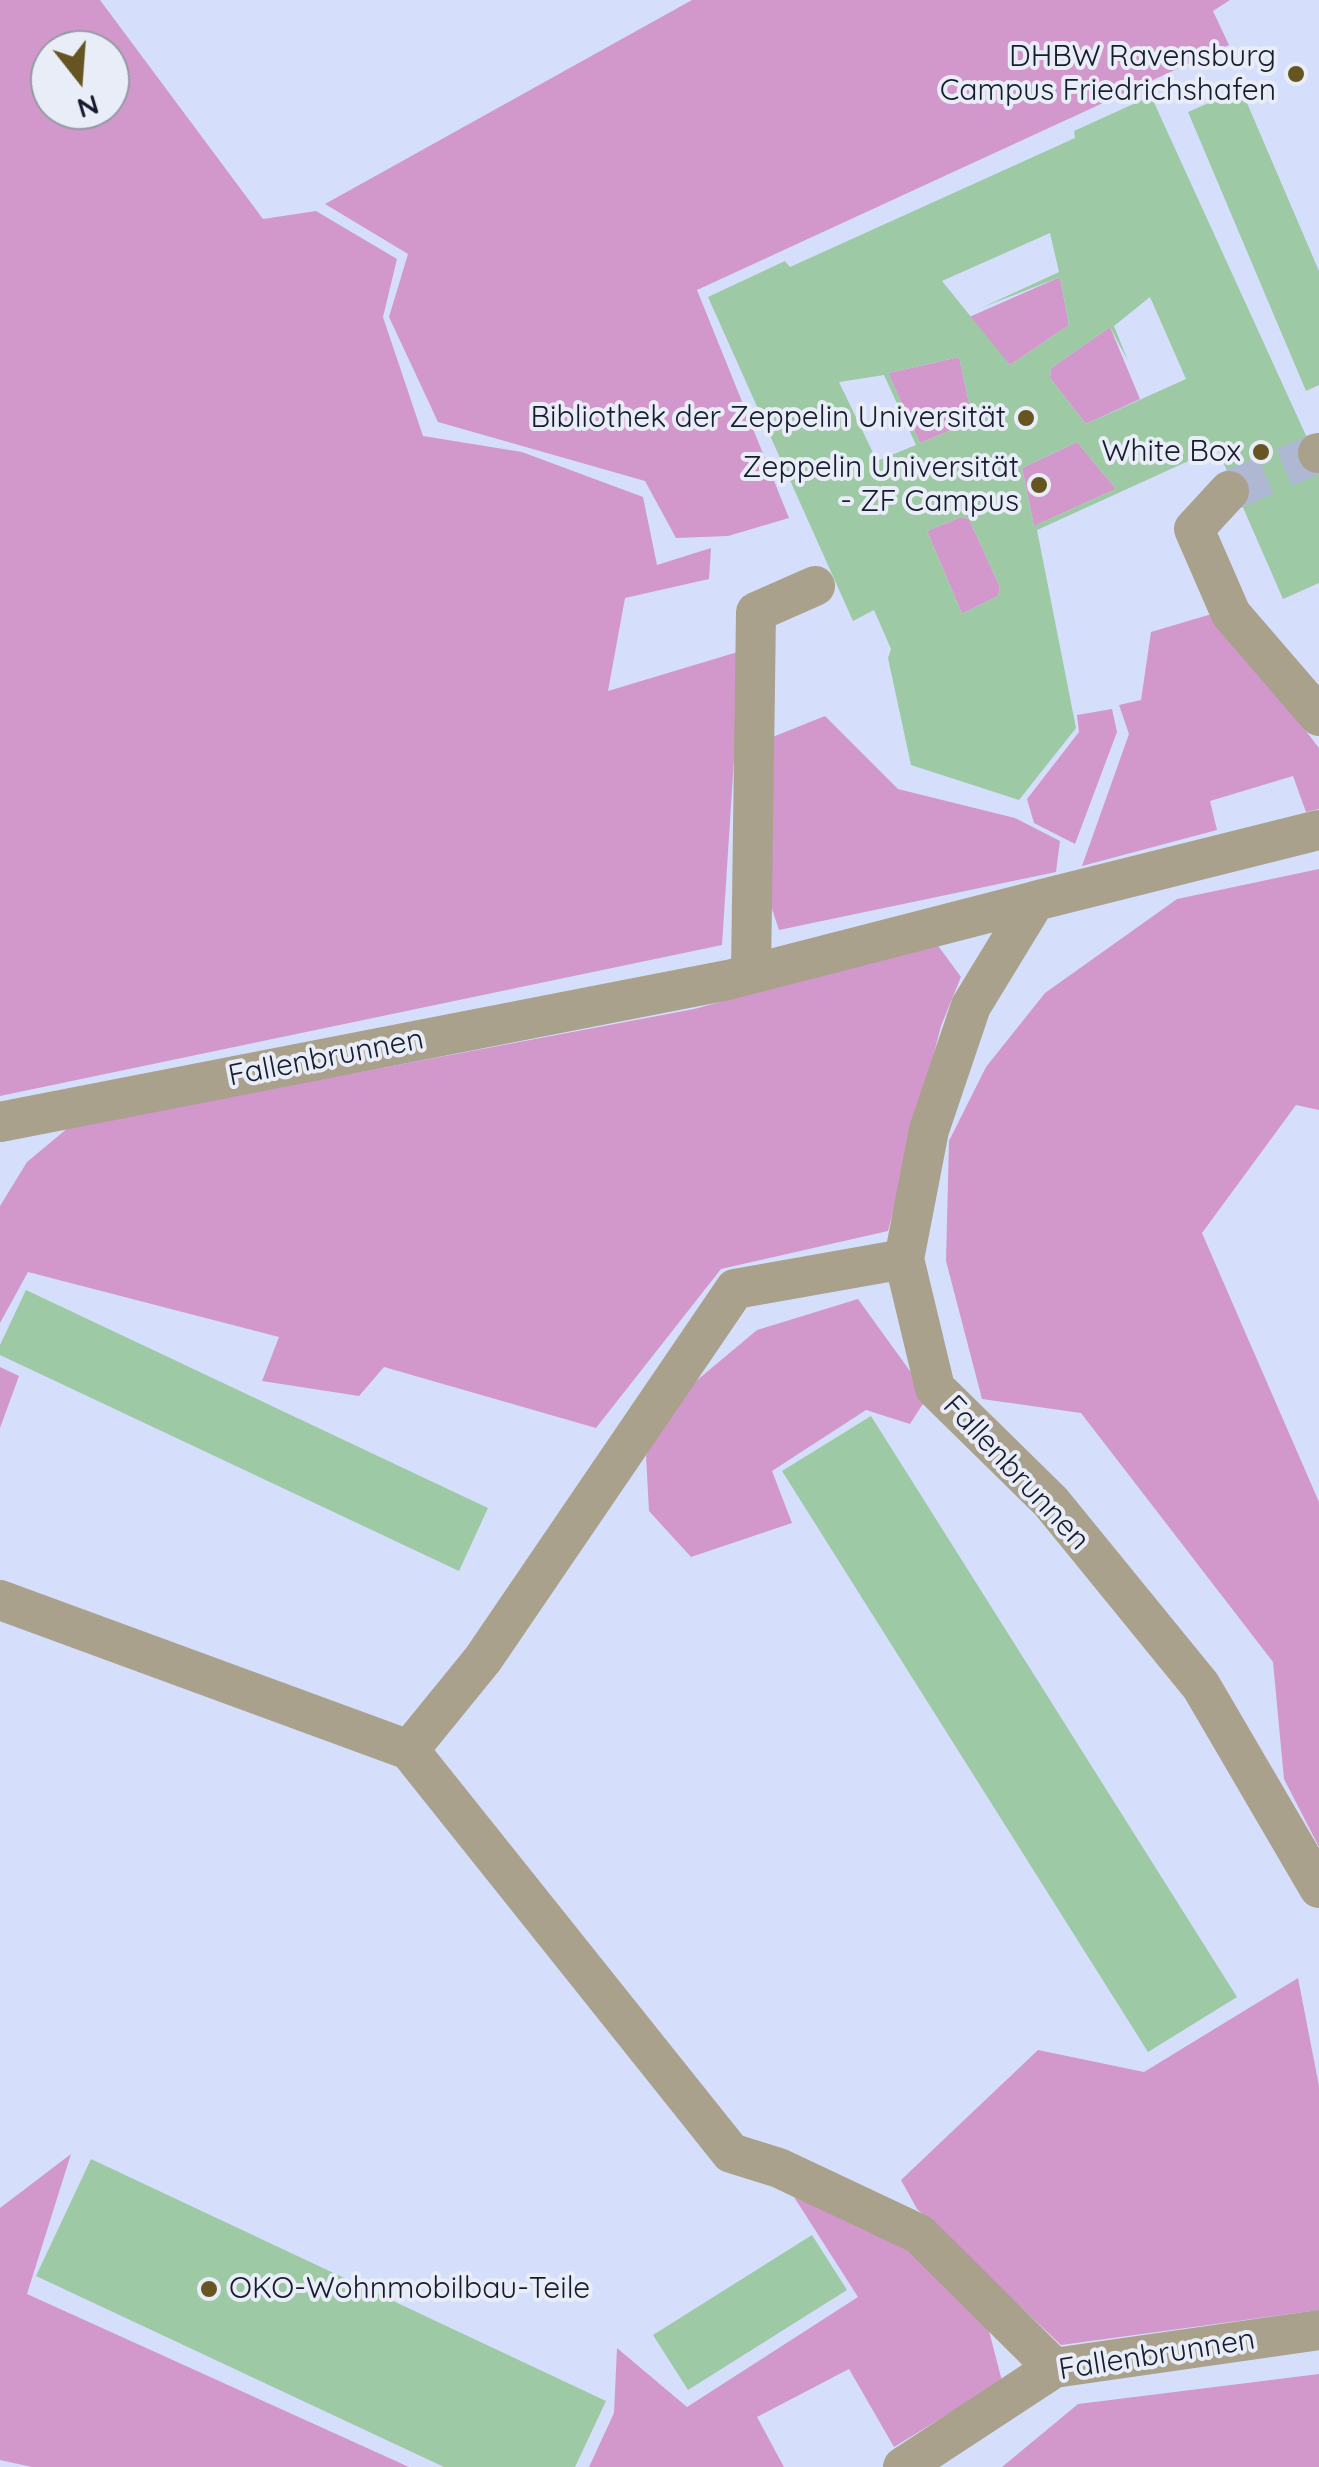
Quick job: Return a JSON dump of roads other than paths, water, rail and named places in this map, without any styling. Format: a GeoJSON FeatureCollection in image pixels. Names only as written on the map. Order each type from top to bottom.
{"type":"FeatureCollection","features":[{"type":"Feature","properties":{"kind":"street"},"geometry":{"type":"LineString","coordinates":[[1229,492],[1194,529],[1232,614],[1319,716]]}},
{"type":"Feature","properties":{"kind":"street"},"geometry":{"type":"LineString","coordinates":[[752,974],[756,612],[815,586]]}},
{"type":"Feature","properties":{"kind":"street","name":"Fallenbrunnen"},"geometry":{"type":"LineString","coordinates":[[13,1120],[752,974],[1319,830]]}},
{"type":"Feature","properties":{"kind":"street","name":"Fallenbrunnen"},"geometry":{"type":"LineString","coordinates":[[1035,901],[972,1006],[930,1130],[904,1259],[935,1388],[1051,1502],[1201,1686],[1319,1888]]}},
{"type":"Feature","properties":{"kind":"street"},"geometry":{"type":"LineString","coordinates":[[409,1750],[483,1659],[736,1289],[904,1259]]}},
{"type":"Feature","properties":{"kind":"street"},"geometry":{"type":"LineString","coordinates":[[0,1600],[409,1750],[731,2154],[779,2168],[919,2234],[1054,2368]]}},
{"type":"Feature","properties":{"kind":"street","name":"Fallenbrunnen"},"geometry":{"type":"LineString","coordinates":[[904,2467],[1054,2368],[1319,2330]]}},
{"type":"Feature","properties":{"kind":"tunnel"},"geometry":{"type":"LineString","coordinates":[[1229,491],[1318,453]]}},
{"type":"Feature","properties":{"kind":"place","name":"DHBW Ravensburg Campus Friedrichshafen"},"geometry":{"type":"Point","coordinates":[1296,74]}},
{"type":"Feature","properties":{"kind":"place","name":"Bibliothek der Zeppelin Universität"},"geometry":{"type":"Point","coordinates":[1026,418]}},
{"type":"Feature","properties":{"kind":"place","name":"White Box"},"geometry":{"type":"Point","coordinates":[1261,452]}},
{"type":"Feature","properties":{"kind":"place","name":"Zeppelin Universität - ZF Campus"},"geometry":{"type":"Point","coordinates":[1039,485]}},
{"type":"Feature","properties":{"kind":"place","name":"OKO-Wohnmobilbau-Teile"},"geometry":{"type":"Point","coordinates":[209,2289]}}]}
